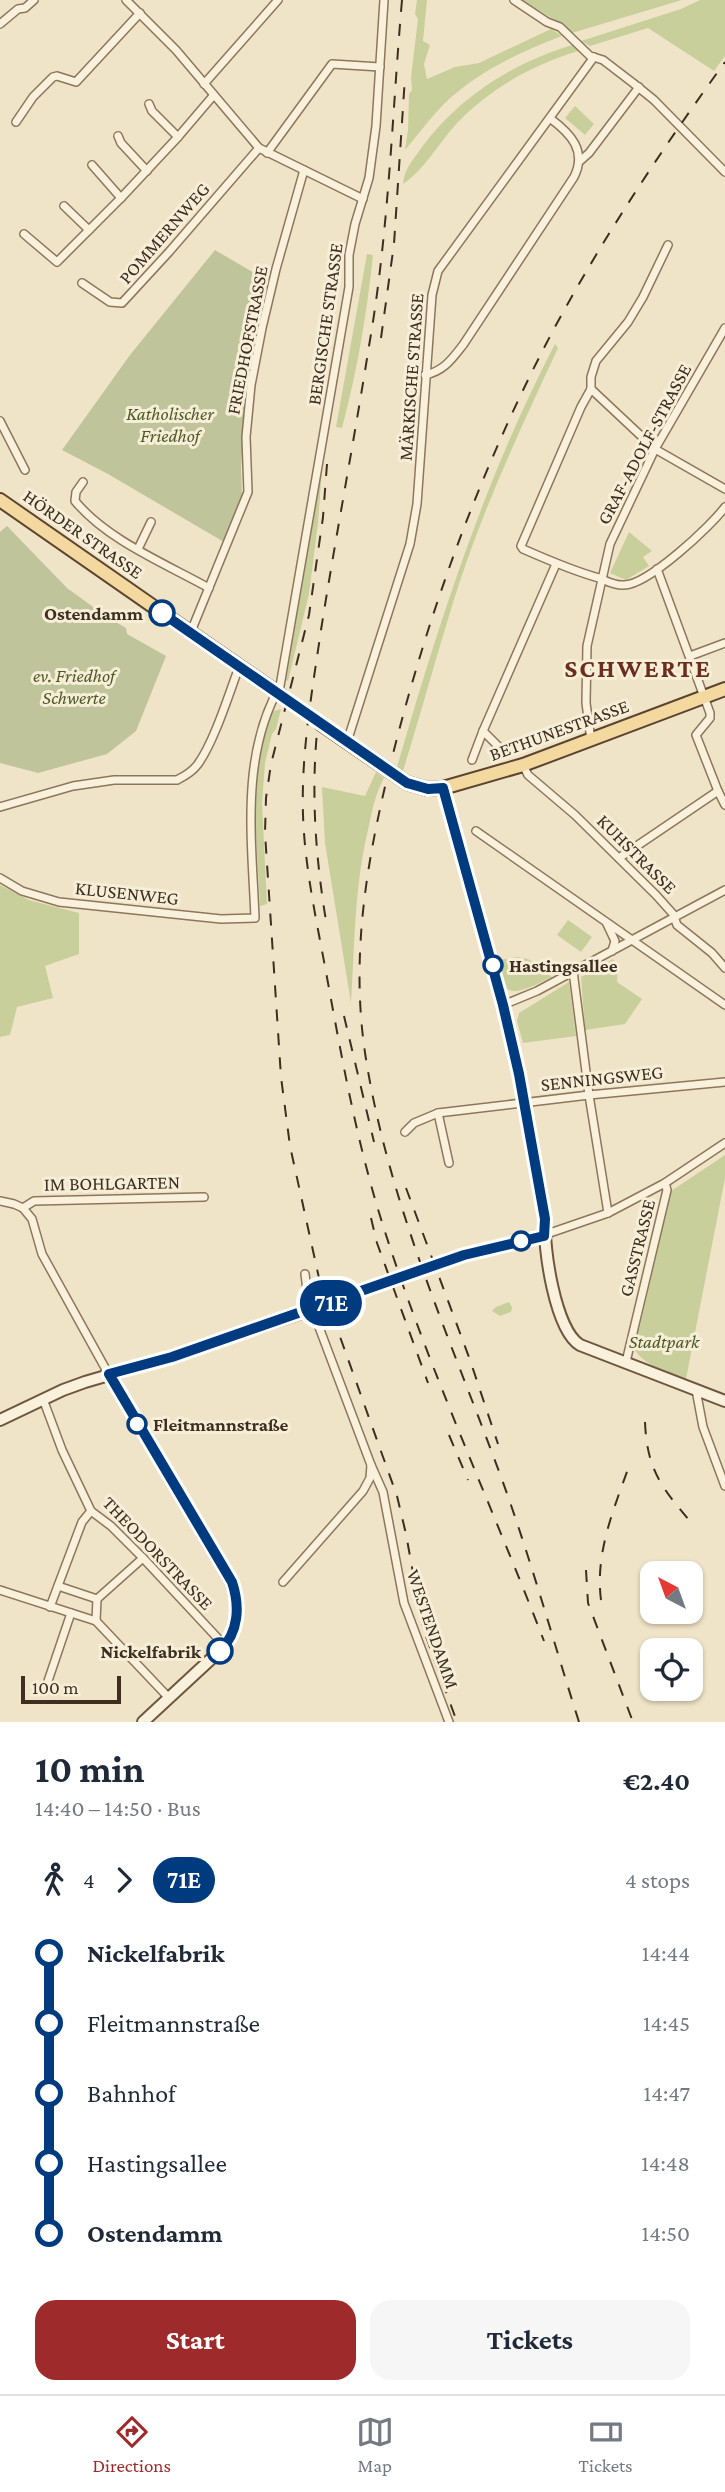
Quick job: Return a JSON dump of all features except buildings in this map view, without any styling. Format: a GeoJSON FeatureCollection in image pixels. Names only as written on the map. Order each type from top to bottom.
{"type":"FeatureCollection","features":[{"type":"Feature","properties":{"kind":"main road","name":"HÖRDER STRASSE"},"geometry":{"type":"LineString","coordinates":[[0,500],[279,694]]}},
{"type":"Feature","properties":{"kind":"main road","name":"BETHUNESTRASSE"},"geometry":{"type":"LineString","coordinates":[[443,788],[523,765],[725,689]]}},
{"type":"Feature","properties":{"kind":"main road"},"geometry":{"type":"LineString","coordinates":[[321,724],[407,783],[428,789],[443,788],[503,1005],[545,1219],[544,1236],[560,1318],[567,1333],[580,1345],[725,1401]]}},
{"type":"Feature","properties":{"kind":"main road"},"geometry":{"type":"LineString","coordinates":[[437,1265],[464,1255],[544,1236]]}},
{"type":"Feature","properties":{"kind":"main road"},"geometry":{"type":"LineString","coordinates":[[0,1420],[43,1399],[109,1374],[172,1357],[325,1305]]}},
{"type":"Feature","properties":{"kind":"main road"},"geometry":{"type":"LineString","coordinates":[[109,1374],[205,1536],[235,1591],[237,1605],[236,1620],[225,1646],[143,1722]]}},
{"type":"Feature","properties":{"kind":"street"},"geometry":{"type":"LineString","coordinates":[[0,24],[34,0]]}},
{"type":"Feature","properties":{"kind":"street"},"geometry":{"type":"LineString","coordinates":[[126,0],[259,148],[363,198]]}},
{"type":"Feature","properties":{"kind":"street"},"geometry":{"type":"LineString","coordinates":[[204,84],[278,0]]}},
{"type":"Feature","properties":{"kind":"street","name":"BERGISCHE STRASSE"},"geometry":{"type":"LineString","coordinates":[[279,694],[349,287],[349,255],[369,178],[375,136],[384,0]]}},
{"type":"Feature","properties":{"kind":"street"},"geometry":{"type":"LineString","coordinates":[[514,0],[547,22],[560,27],[590,56],[612,66],[639,87],[725,172]]}},
{"type":"Feature","properties":{"kind":"street"},"geometry":{"type":"LineString","coordinates":[[16,122],[31,99],[53,77],[76,82],[140,13]]}},
{"type":"Feature","properties":{"kind":"street","name":"MÄRKISCHE STRASSE"},"geometry":{"type":"LineString","coordinates":[[347,741],[410,544],[418,504],[425,375],[432,295],[438,271],[594,57]]}},
{"type":"Feature","properties":{"kind":"street"},"geometry":{"type":"LineString","coordinates":[[267,153],[332,64],[380,67]]}},
{"type":"Feature","properties":{"kind":"street"},"geometry":{"type":"LineString","coordinates":[[579,161],[589,153],[639,87]]}},
{"type":"Feature","properties":{"kind":"street"},"geometry":{"type":"LineString","coordinates":[[57,262],[147,171],[214,96]]}},
{"type":"Feature","properties":{"kind":"street"},"geometry":{"type":"LineString","coordinates":[[149,104],[152,111],[177,137]]}},
{"type":"Feature","properties":{"kind":"street"},"geometry":{"type":"LineString","coordinates":[[425,375],[444,368],[463,345],[574,177],[579,161],[574,140],[551,119]]}},
{"type":"Feature","properties":{"kind":"street"},"geometry":{"type":"LineString","coordinates":[[118,136],[121,143],[147,171]]}},
{"type":"Feature","properties":{"kind":"street","name":"POMMERNWEG"},"geometry":{"type":"LineString","coordinates":[[82,283],[110,302],[122,303],[259,148]]}},
{"type":"Feature","properties":{"kind":"street"},"geometry":{"type":"LineString","coordinates":[[92,165],[121,198]]}},
{"type":"Feature","properties":{"kind":"street","name":"FRIEDHOFSTRASSE"},"geometry":{"type":"LineString","coordinates":[[190,634],[248,492],[246,437],[251,385],[270,292],[304,170]]}},
{"type":"Feature","properties":{"kind":"street"},"geometry":{"type":"LineString","coordinates":[[64,206],[89,230]]}},
{"type":"Feature","properties":{"kind":"street"},"geometry":{"type":"LineString","coordinates":[[24,234],[57,262],[67,265]]}},
{"type":"Feature","properties":{"kind":"street"},"geometry":{"type":"LineString","coordinates":[[668,245],[628,322],[596,361],[591,377],[591,389],[521,542],[523,549],[556,564],[622,586],[632,585],[705,531],[725,507]]}},
{"type":"Feature","properties":{"kind":"street","name":"GRAF-ADOLF-STRASSE"},"geometry":{"type":"LineString","coordinates":[[591,740],[586,703],[587,646],[610,544],[656,449],[725,328]]}},
{"type":"Feature","properties":{"kind":"street"},"geometry":{"type":"LineString","coordinates":[[591,389],[656,449],[725,489]]}},
{"type":"Feature","properties":{"kind":"street"},"geometry":{"type":"LineString","coordinates":[[0,421],[25,470]]}},
{"type":"Feature","properties":{"kind":"street"},"geometry":{"type":"LineString","coordinates":[[83,482],[76,492],[75,501],[103,527],[209,588]]}},
{"type":"Feature","properties":{"kind":"street"},"geometry":{"type":"LineString","coordinates":[[138,548],[151,522]]}},
{"type":"Feature","properties":{"kind":"street"},"geometry":{"type":"LineString","coordinates":[[472,760],[556,564]]}},
{"type":"Feature","properties":{"kind":"street"},"geometry":{"type":"LineString","coordinates":[[657,569],[705,697],[710,718],[696,736],[725,805]]}},
{"type":"Feature","properties":{"kind":"street"},"geometry":{"type":"LineString","coordinates":[[690,656],[725,643]]}},
{"type":"Feature","properties":{"kind":"street"},"geometry":{"type":"LineString","coordinates":[[0,807],[73,786],[114,780],[177,780],[184,776],[196,767],[206,750],[239,667]]}},
{"type":"Feature","properties":{"kind":"street","name":"KLUSENWEG"},"geometry":{"type":"LineString","coordinates":[[0,878],[22,891],[59,902],[220,919],[255,918],[251,782],[259,735],[270,700],[279,694]]}},
{"type":"Feature","properties":{"kind":"street"},"geometry":{"type":"LineString","coordinates":[[483,731],[505,753]]}},
{"type":"Feature","properties":{"kind":"street","name":"KUHSTRASSE"},"geometry":{"type":"LineString","coordinates":[[523,765],[528,775],[575,815],[673,914],[677,925],[712,953],[725,968]]}},
{"type":"Feature","properties":{"kind":"street"},"geometry":{"type":"LineString","coordinates":[[619,858],[718,791]]}},
{"type":"Feature","properties":{"kind":"street"},"geometry":{"type":"LineString","coordinates":[[476,831],[725,1005]]}},
{"type":"Feature","properties":{"kind":"street"},"geometry":{"type":"LineString","coordinates":[[503,1005],[531,994],[725,890]]}},
{"type":"Feature","properties":{"kind":"street"},"geometry":{"type":"LineString","coordinates":[[607,923],[615,941],[612,951]]}},
{"type":"Feature","properties":{"kind":"street"},"geometry":{"type":"LineString","coordinates":[[573,971],[608,1213]]}},
{"type":"Feature","properties":{"kind":"street","name":"SENNINGSWEG"},"geometry":{"type":"LineString","coordinates":[[404,1132],[414,1123],[438,1113],[725,1082]]}},
{"type":"Feature","properties":{"kind":"street"},"geometry":{"type":"LineString","coordinates":[[438,1113],[449,1163]]}},
{"type":"Feature","properties":{"kind":"street"},"geometry":{"type":"LineString","coordinates":[[544,1236],[608,1213],[665,1183],[725,1143]]}},
{"type":"Feature","properties":{"kind":"street","name":"GASSTRASSE"},"geometry":{"type":"LineString","coordinates":[[626,1362],[667,1191],[665,1183]]}},
{"type":"Feature","properties":{"kind":"street","name":"IM BOHLGARTEN"},"geometry":{"type":"LineString","coordinates":[[23,1208],[34,1201],[204,1196]]}},
{"type":"Feature","properties":{"kind":"street","name":"IM BOHLGARTEN"},"geometry":{"type":"LineString","coordinates":[[0,1201],[23,1208],[32,1219],[43,1254],[109,1374]]}},
{"type":"Feature","properties":{"kind":"street"},"geometry":{"type":"LineString","coordinates":[[305,1275],[308,1298],[313,1309]]}},
{"type":"Feature","properties":{"kind":"street","name":"WESTENDAMM"},"geometry":{"type":"LineString","coordinates":[[313,1309],[383,1492],[404,1603],[449,1722]]}},
{"type":"Feature","properties":{"kind":"street"},"geometry":{"type":"LineString","coordinates":[[696,1390],[704,1427],[725,1486]]}},
{"type":"Feature","properties":{"kind":"street","name":"THEODORSTRASSE"},"geometry":{"type":"LineString","coordinates":[[43,1399],[62,1450],[91,1511],[111,1526],[143,1558],[225,1646]]}},
{"type":"Feature","properties":{"kind":"street"},"geometry":{"type":"LineString","coordinates":[[283,1582],[363,1491],[370,1478],[371,1465]]}},
{"type":"Feature","properties":{"kind":"street"},"geometry":{"type":"LineString","coordinates":[[50,1606],[82,1522],[91,1511]]}},
{"type":"Feature","properties":{"kind":"street"},"geometry":{"type":"LineString","coordinates":[[96,1621],[97,1600],[143,1558]]}},
{"type":"Feature","properties":{"kind":"street"},"geometry":{"type":"LineString","coordinates":[[58,1587],[97,1600]]}},
{"type":"Feature","properties":{"kind":"street"},"geometry":{"type":"LineString","coordinates":[[0,1590],[96,1621],[169,1698]]}},
{"type":"Feature","properties":{"kind":"street"},"geometry":{"type":"LineString","coordinates":[[48,1681],[71,1613]]}},
{"type":"Feature","properties":{"kind":"green space"},"geometry":{"type":"Polygon","coordinates":[[[417,0],[427,0],[423,41],[430,45],[424,64],[427,79],[455,67],[479,63],[551,29],[562,36],[515,56],[470,82],[444,104],[405,150],[418,19],[415,14],[417,0]]]}},
{"type":"Feature","properties":{"kind":"green space"},"geometry":{"type":"Polygon","coordinates":[[[522,0],[682,0],[572,33],[522,0]]]}},
{"type":"Feature","properties":{"kind":"green space"},"geometry":{"type":"Polygon","coordinates":[[[700,0],[725,0],[725,56],[714,71],[648,28],[590,46],[581,41],[681,9],[700,0]]]}},
{"type":"Feature","properties":{"kind":"green space"},"geometry":{"type":"Polygon","coordinates":[[[572,45],[578,51],[544,63],[513,79],[470,110],[425,163],[403,184],[407,169],[422,147],[453,112],[470,98],[508,72],[550,52],[572,45]]]}},
{"type":"Feature","properties":{"kind":"green space"},"geometry":{"type":"Polygon","coordinates":[[[575,106],[594,124],[585,135],[565,118],[575,106]]]}},
{"type":"Feature","properties":{"kind":"green space","name":"Katholischer Friedhof"},"geometry":{"type":"Polygon","coordinates":[[[215,250],[261,277],[252,320],[256,324],[246,384],[242,498],[224,542],[62,450],[130,355],[215,250]]]}},
{"type":"Feature","properties":{"kind":"green space"},"geometry":{"type":"Polygon","coordinates":[[[367,254],[373,255],[368,299],[342,428],[336,427],[367,254]]]}},
{"type":"Feature","properties":{"kind":"green space"},"geometry":{"type":"Polygon","coordinates":[[[555,344],[558,348],[500,475],[474,540],[403,771],[397,767],[466,551],[507,446],[555,344]]]}},
{"type":"Feature","properties":{"kind":"green space"},"geometry":{"type":"Polygon","coordinates":[[[322,469],[309,594],[288,681],[286,680],[322,469]]]}},
{"type":"Feature","properties":{"kind":"green space","name":"ev. Friedhof Schwerte"},"geometry":{"type":"Polygon","coordinates":[[[7,526],[67,588],[126,628],[127,634],[166,656],[136,731],[107,754],[38,773],[0,763],[0,532],[7,526]]]}},
{"type":"Feature","properties":{"kind":"green space"},"geometry":{"type":"Polygon","coordinates":[[[629,532],[652,551],[643,557],[649,566],[626,580],[610,573],[629,532]]]}},
{"type":"Feature","properties":{"kind":"green space"},"geometry":{"type":"Polygon","coordinates":[[[281,709],[265,763],[262,803],[267,904],[260,906],[254,801],[257,768],[270,712],[281,709]]]}},
{"type":"Feature","properties":{"kind":"green space"},"geometry":{"type":"Polygon","coordinates":[[[376,772],[384,778],[372,810],[363,852],[351,1003],[325,843],[322,787],[365,796],[376,772]]]}},
{"type":"Feature","properties":{"kind":"green space"},"geometry":{"type":"Polygon","coordinates":[[[0,885],[29,900],[79,913],[79,954],[45,966],[53,998],[17,1007],[10,1035],[0,1037],[0,885]]]}},
{"type":"Feature","properties":{"kind":"green space"},"geometry":{"type":"Polygon","coordinates":[[[568,920],[592,937],[581,952],[557,935],[568,920]]]}},
{"type":"Feature","properties":{"kind":"green space"},"geometry":{"type":"Polygon","coordinates":[[[518,957],[528,959],[552,977],[521,990],[510,990],[503,981],[499,960],[518,957]]]}},
{"type":"Feature","properties":{"kind":"green space"},"geometry":{"type":"Polygon","coordinates":[[[613,959],[618,967],[617,982],[642,999],[625,1024],[585,1030],[581,977],[613,959]]]}},
{"type":"Feature","properties":{"kind":"green space"},"geometry":{"type":"Polygon","coordinates":[[[569,982],[576,1036],[523,1043],[517,1021],[519,1013],[569,982]]]}},
{"type":"Feature","properties":{"kind":"green space","name":"Stadtpark"},"geometry":{"type":"Polygon","coordinates":[[[725,1155],[725,1178],[686,1379],[649,1364],[632,1346],[636,1329],[639,1329],[641,1322],[671,1191],[725,1155]]]}},
{"type":"Feature","properties":{"kind":"green space"},"geometry":{"type":"Polygon","coordinates":[[[509,1302],[511,1312],[500,1316],[492,1311],[496,1307],[509,1302]]]}},
{"type":"Feature","properties":{"kind":"tunnel"},"geometry":{"type":"LineString","coordinates":[[282,696],[321,724]]}},
{"type":"Feature","properties":{"kind":"tunnel"},"geometry":{"type":"LineString","coordinates":[[325,1305],[437,1265]]}},
{"type":"Feature","properties":{"kind":"railway"},"geometry":{"type":"LineString","coordinates":[[402,0],[386,216],[376,303],[314,676],[304,769],[304,836],[312,899],[344,1067],[377,1206],[435,1371],[544,1641]]}},
{"type":"Feature","properties":{"kind":"railway"},"geometry":{"type":"LineString","coordinates":[[579,1722],[517,1524],[420,1262],[388,1162],[366,1059],[361,1020],[364,903],[376,827],[409,695],[443,586],[483,479],[530,375],[575,291],[636,190],[725,62]]}},
{"type":"Feature","properties":{"kind":"railway"},"geometry":{"type":"LineString","coordinates":[[381,338],[394,244],[405,77]]}},
{"type":"Feature","properties":{"kind":"railway"},"geometry":{"type":"LineString","coordinates":[[327,464],[323,517],[309,615],[271,764],[266,798],[265,833],[281,1077],[290,1146],[319,1278],[397,1496],[423,1628],[457,1722]]}},
{"type":"Feature","properties":{"kind":"railway"},"geometry":{"type":"LineString","coordinates":[[319,714],[315,821],[327,927]]}},
{"type":"Feature","properties":{"kind":"railway"},"geometry":{"type":"LineString","coordinates":[[344,1016],[374,1142]]}},
{"type":"Feature","properties":{"kind":"railway"},"geometry":{"type":"LineString","coordinates":[[406,1188],[498,1444]]}},
{"type":"Feature","properties":{"kind":"railway"},"geometry":{"type":"LineString","coordinates":[[371,1218],[377,1243],[428,1383]]}},
{"type":"Feature","properties":{"kind":"railway"},"geometry":{"type":"LineString","coordinates":[[645,1422],[653,1467],[665,1490],[694,1526]]}},
{"type":"Feature","properties":{"kind":"railway"},"geometry":{"type":"LineString","coordinates":[[449,1435],[468,1480]]}},
{"type":"Feature","properties":{"kind":"railway"},"geometry":{"type":"LineString","coordinates":[[601,1600],[603,1549],[628,1469]]}},
{"type":"Feature","properties":{"kind":"railway"},"geometry":{"type":"LineString","coordinates":[[586,1570],[588,1603],[633,1722]]}},
{"type":"Feature","properties":{"kind":"bus line","name":"71E"},"geometry":{"type":"LineString","coordinates":[[162,613],[407,783],[428,789],[443,788],[503,1005],[519,1074],[545,1219],[544,1236],[464,1255],[172,1357],[109,1374],[232,1582],[237,1605],[236,1620],[229,1640],[220,1651]]}},
{"type":"Feature","properties":{"kind":"place","name":"Ostendamm"},"geometry":{"type":"Point","coordinates":[162,613]}},
{"type":"Feature","properties":{"kind":"place","name":"Hastingsallee"},"geometry":{"type":"Point","coordinates":[493,965]}},
{"type":"Feature","properties":{"kind":"place","name":"Fleitmannstraße"},"geometry":{"type":"Point","coordinates":[137,1424]}},
{"type":"Feature","properties":{"kind":"place","name":"Nickelfabrik"},"geometry":{"type":"Point","coordinates":[220,1651]}},
{"type":"Feature","properties":{"kind":"district","name":"SCHWERTE"},"geometry":{"type":"Point","coordinates":[638,668]}}]}
